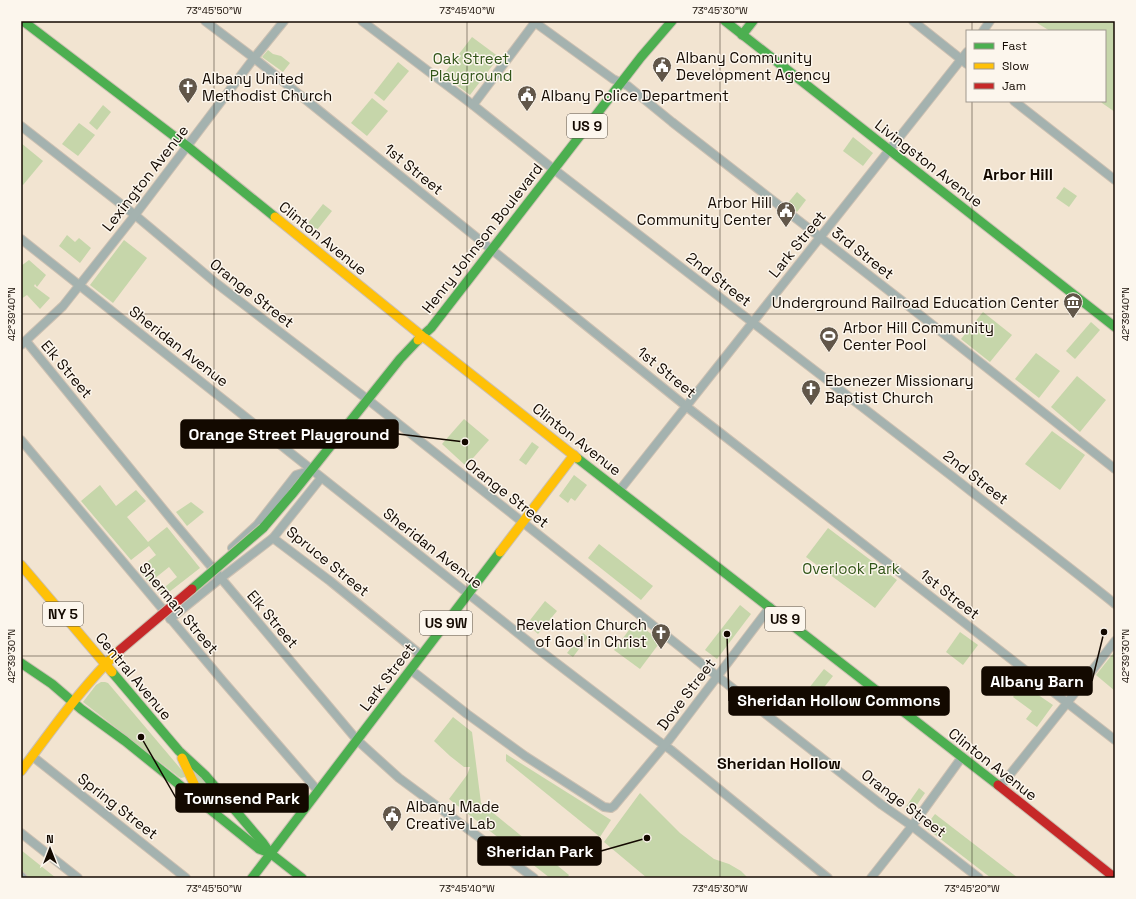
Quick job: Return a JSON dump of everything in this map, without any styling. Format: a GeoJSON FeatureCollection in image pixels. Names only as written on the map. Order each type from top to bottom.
{"type":"FeatureCollection","features":[{"type":"Feature","properties":{"kind":"main road","name":"Clinton Avenue"},"geometry":{"type":"LineString","coordinates":[[24,21],[187,146],[422,336],[1115,878]]}},
{"type":"Feature","properties":{"kind":"main road","name":"Henry Johnson Boulevard"},"geometry":{"type":"LineString","coordinates":[[21,771],[73,702],[104,664],[263,528],[313,470],[367,399],[414,343],[431,328],[621,82],[672,21]]}},
{"type":"Feature","properties":{"kind":"main road","name":"Livingston Avenue"},"geometry":{"type":"LineString","coordinates":[[725,21],[1115,327]]}},
{"type":"Feature","properties":{"kind":"main road"},"geometry":{"type":"LineString","coordinates":[[742,35],[753,21]]}},
{"type":"Feature","properties":{"kind":"main road","name":"Lark Street"},"geometry":{"type":"LineString","coordinates":[[252,878],[574,455]]}},
{"type":"Feature","properties":{"kind":"main road","name":"Central Avenue"},"geometry":{"type":"LineString","coordinates":[[21,564],[104,664],[179,751],[204,775],[264,843],[270,853]]}},
{"type":"Feature","properties":{"kind":"main road"},"geometry":{"type":"LineString","coordinates":[[21,663],[46,680],[203,803]]}},
{"type":"Feature","properties":{"kind":"main road","name":"Central Avenue"},"geometry":{"type":"LineString","coordinates":[[179,751],[203,803]]}},
{"type":"Feature","properties":{"kind":"main road","name":"NY 5"},"geometry":{"type":"LineString","coordinates":[[203,803],[259,849],[270,853],[302,878]]}},
{"type":"Feature","properties":{"kind":"street","name":"1st Street"},"geometry":{"type":"LineString","coordinates":[[205,21],[254,58],[687,407],[1115,740]]}},
{"type":"Feature","properties":{"kind":"street","name":"Lexington Avenue"},"geometry":{"type":"LineString","coordinates":[[23,343],[62,306],[135,215],[254,58],[284,21]]}},
{"type":"Feature","properties":{"kind":"street","name":"2nd Street"},"geometry":{"type":"LineString","coordinates":[[362,21],[473,105],[1115,604]]}},
{"type":"Feature","properties":{"kind":"street"},"geometry":{"type":"LineString","coordinates":[[912,21],[964,62]]}},
{"type":"Feature","properties":{"kind":"street"},"geometry":{"type":"LineString","coordinates":[[984,30],[990,21]]}},
{"type":"Feature","properties":{"kind":"street"},"geometry":{"type":"LineString","coordinates":[[473,105],[534,22]]}},
{"type":"Feature","properties":{"kind":"street","name":"3rd Street"},"geometry":{"type":"LineString","coordinates":[[534,22],[613,79],[628,86],[1115,469]]}},
{"type":"Feature","properties":{"kind":"street","name":"Lark Street"},"geometry":{"type":"LineString","coordinates":[[619,491],[820,237],[890,150],[964,62]]}},
{"type":"Feature","properties":{"kind":"street"},"geometry":{"type":"LineString","coordinates":[[1015,102],[1115,180]]}},
{"type":"Feature","properties":{"kind":"street","name":"Orange Street"},"geometry":{"type":"LineString","coordinates":[[21,126],[135,215],[216,283],[367,399],[522,523],[882,805],[912,826],[979,878]]}},
{"type":"Feature","properties":{"kind":"street","name":"Sheridan Avenue"},"geometry":{"type":"LineString","coordinates":[[21,239],[534,646],[664,745],[828,878]]}},
{"type":"Feature","properties":{"kind":"street","name":"Elk Street"},"geometry":{"type":"LineString","coordinates":[[23,343],[357,740],[399,778],[534,878]]}},
{"type":"Feature","properties":{"kind":"street","name":"Sherman Street"},"geometry":{"type":"LineString","coordinates":[[21,440],[170,619],[318,791]]}},
{"type":"Feature","properties":{"kind":"street"},"geometry":{"type":"LineString","coordinates":[[161,608],[211,567],[257,525],[296,475],[313,470]]}},
{"type":"Feature","properties":{"kind":"street","name":"Spruce Street"},"geometry":{"type":"LineString","coordinates":[[321,478],[273,538],[330,581],[422,655]]}},
{"type":"Feature","properties":{"kind":"street"},"geometry":{"type":"LineString","coordinates":[[170,619],[220,578],[273,538]]}},
{"type":"Feature","properties":{"kind":"street","name":"Dove Street"},"geometry":{"type":"LineString","coordinates":[[411,670],[467,714],[525,756],[604,807],[611,808],[622,797],[664,745],[770,607]]}},
{"type":"Feature","properties":{"kind":"street"},"geometry":{"type":"LineString","coordinates":[[1000,787],[1115,641]]}},
{"type":"Feature","properties":{"kind":"street","name":"Spring Street"},"geometry":{"type":"LineString","coordinates":[[32,756],[186,878]]}},
{"type":"Feature","properties":{"kind":"street"},"geometry":{"type":"LineString","coordinates":[[871,878],[912,826],[962,757]]}},
{"type":"Feature","properties":{"kind":"street"},"geometry":{"type":"LineString","coordinates":[[21,833],[78,878]]}},
{"type":"Feature","properties":{"kind":"green space"},"geometry":{"type":"Polygon","coordinates":[[[1034,21],[1115,21],[1115,112],[1102,102],[1106,102],[1106,30],[1048,30],[1034,21]]]}},
{"type":"Feature","properties":{"kind":"green space","name":"Oak Street Playground"},"geometry":{"type":"Polygon","coordinates":[[[472,37],[499,57],[470,95],[443,75],[472,37]]]}},
{"type":"Feature","properties":{"kind":"green space"},"geometry":{"type":"Polygon","coordinates":[[[268,50],[273,54],[281,56],[290,63],[283,72],[262,57],[268,50]]]}},
{"type":"Feature","properties":{"kind":"green space"},"geometry":{"type":"Polygon","coordinates":[[[398,62],[409,71],[384,101],[374,93],[398,62]]]}},
{"type":"Feature","properties":{"kind":"green space"},"geometry":{"type":"Polygon","coordinates":[[[372,98],[388,111],[367,136],[351,123],[372,98]]]}},
{"type":"Feature","properties":{"kind":"green space"},"geometry":{"type":"Polygon","coordinates":[[[103,105],[111,112],[97,130],[89,123],[103,105]]]}},
{"type":"Feature","properties":{"kind":"green space"},"geometry":{"type":"Polygon","coordinates":[[[79,123],[95,135],[78,156],[62,144],[79,123]]]}},
{"type":"Feature","properties":{"kind":"green space"},"geometry":{"type":"Polygon","coordinates":[[[853,137],[873,153],[863,166],[843,151],[853,137]]]}},
{"type":"Feature","properties":{"kind":"green space"},"geometry":{"type":"Polygon","coordinates":[[[21,143],[43,161],[23,185],[21,184],[21,143]]]}},
{"type":"Feature","properties":{"kind":"green space"},"geometry":{"type":"Polygon","coordinates":[[[1064,187],[1077,196],[1069,207],[1056,198],[1064,187]]]}},
{"type":"Feature","properties":{"kind":"green space"},"geometry":{"type":"Polygon","coordinates":[[[797,192],[806,200],[797,212],[787,204],[797,192]]]}},
{"type":"Feature","properties":{"kind":"green space"},"geometry":{"type":"Polygon","coordinates":[[[323,204],[332,211],[317,230],[308,223],[323,204]]]}},
{"type":"Feature","properties":{"kind":"green space"},"geometry":{"type":"Polygon","coordinates":[[[67,235],[75,242],[79,238],[91,248],[80,263],[59,246],[67,235]]]}},
{"type":"Feature","properties":{"kind":"green space"},"geometry":{"type":"Polygon","coordinates":[[[124,240],[147,258],[113,303],[90,285],[124,240]]]}},
{"type":"Feature","properties":{"kind":"green space"},"geometry":{"type":"Polygon","coordinates":[[[29,260],[46,275],[37,287],[35,284],[34,286],[50,298],[40,309],[27,295],[21,299],[21,266],[29,260]]]}},
{"type":"Feature","properties":{"kind":"green space"},"geometry":{"type":"Polygon","coordinates":[[[983,312],[1012,335],[990,362],[961,339],[983,312]]]}},
{"type":"Feature","properties":{"kind":"green space"},"geometry":{"type":"Polygon","coordinates":[[[1091,322],[1100,330],[1075,359],[1066,351],[1091,322]]]}},
{"type":"Feature","properties":{"kind":"green space"},"geometry":{"type":"Polygon","coordinates":[[[1036,353],[1060,371],[1039,398],[1015,379],[1036,353]]]}},
{"type":"Feature","properties":{"kind":"green space"},"geometry":{"type":"Polygon","coordinates":[[[1077,376],[1106,400],[1080,432],[1051,407],[1077,376]]]}},
{"type":"Feature","properties":{"kind":"green space"},"geometry":{"type":"Polygon","coordinates":[[[464,419],[489,440],[466,466],[442,444],[464,419]]]}},
{"type":"Feature","properties":{"kind":"green space"},"geometry":{"type":"Polygon","coordinates":[[[1052,431],[1085,455],[1060,490],[1025,464],[1052,431]]]}},
{"type":"Feature","properties":{"kind":"green space"},"geometry":{"type":"Polygon","coordinates":[[[532,442],[539,447],[526,465],[519,460],[532,442]]]}},
{"type":"Feature","properties":{"kind":"green space"},"geometry":{"type":"Polygon","coordinates":[[[574,475],[587,485],[575,501],[571,498],[568,503],[559,496],[574,475]]]}},
{"type":"Feature","properties":{"kind":"green space"},"geometry":{"type":"Polygon","coordinates":[[[100,485],[116,506],[136,490],[146,501],[127,517],[148,542],[167,527],[200,568],[164,596],[160,591],[177,577],[169,567],[149,583],[138,569],[156,555],[149,546],[131,560],[81,501],[100,485]]]}},
{"type":"Feature","properties":{"kind":"green space"},"geometry":{"type":"Polygon","coordinates":[[[191,502],[204,512],[187,526],[176,512],[191,502]]]}},
{"type":"Feature","properties":{"kind":"green space","name":"Overlook Park"},"geometry":{"type":"Polygon","coordinates":[[[828,528],[897,580],[875,608],[806,557],[828,528]]]}},
{"type":"Feature","properties":{"kind":"green space"},"geometry":{"type":"Polygon","coordinates":[[[599,544],[653,586],[641,600],[588,558],[599,544]]]}},
{"type":"Feature","properties":{"kind":"green space"},"geometry":{"type":"Polygon","coordinates":[[[545,601],[557,611],[538,634],[527,624],[545,601]]]}},
{"type":"Feature","properties":{"kind":"green space"},"geometry":{"type":"Polygon","coordinates":[[[740,605],[751,614],[717,659],[705,650],[740,605]]]}},
{"type":"Feature","properties":{"kind":"green space"},"geometry":{"type":"Polygon","coordinates":[[[635,622],[661,641],[640,669],[614,650],[635,622]]]}},
{"type":"Feature","properties":{"kind":"green space"},"geometry":{"type":"Polygon","coordinates":[[[960,632],[978,645],[963,665],[946,652],[960,632]]]}},
{"type":"Feature","properties":{"kind":"green space"},"geometry":{"type":"Polygon","coordinates":[[[583,633],[588,637],[573,657],[567,653],[583,633]]]}},
{"type":"Feature","properties":{"kind":"green space"},"geometry":{"type":"Polygon","coordinates":[[[1115,651],[1115,691],[1096,675],[1115,651]]]}},
{"type":"Feature","properties":{"kind":"green space"},"geometry":{"type":"Polygon","coordinates":[[[824,669],[833,676],[814,700],[805,693],[824,669]]]}},
{"type":"Feature","properties":{"kind":"green space"},"geometry":{"type":"Polygon","coordinates":[[[101,682],[108,683],[185,774],[185,777],[179,777],[83,702],[96,685],[101,682]]]}},
{"type":"Feature","properties":{"kind":"green space"},"geometry":{"type":"Polygon","coordinates":[[[1022,684],[1053,705],[1037,727],[1026,719],[1032,711],[1013,697],[1022,684]]]}},
{"type":"Feature","properties":{"kind":"green space"},"geometry":{"type":"Polygon","coordinates":[[[453,717],[472,732],[481,803],[569,875],[567,878],[550,878],[449,799],[467,775],[470,767],[464,767],[434,741],[453,717]]]}},
{"type":"Feature","properties":{"kind":"green space"},"geometry":{"type":"Polygon","coordinates":[[[506,754],[611,820],[600,837],[506,761],[506,754]]]}},
{"type":"Feature","properties":{"kind":"green space"},"geometry":{"type":"Polygon","coordinates":[[[197,773],[226,807],[222,810],[205,796],[195,775],[197,773]]]}},
{"type":"Feature","properties":{"kind":"green space"},"geometry":{"type":"Polygon","coordinates":[[[919,788],[925,793],[912,812],[905,808],[919,788]]]}},
{"type":"Feature","properties":{"kind":"green space"},"geometry":{"type":"Polygon","coordinates":[[[640,793],[680,833],[714,859],[729,864],[741,871],[748,878],[647,878],[604,842],[640,793]]]}},
{"type":"Feature","properties":{"kind":"green space"},"geometry":{"type":"Polygon","coordinates":[[[935,814],[1018,878],[991,878],[925,827],[935,814]]]}},
{"type":"Feature","properties":{"kind":"green space"},"geometry":{"type":"Polygon","coordinates":[[[21,850],[56,878],[21,878],[21,850]]]}},
{"type":"Feature","properties":{"kind":"traffic: fast"},"geometry":{"type":"LineString","coordinates":[[23,21],[187,146],[275,217]]}},
{"type":"Feature","properties":{"kind":"traffic: fast"},"geometry":{"type":"LineString","coordinates":[[425,338],[422,336],[431,328],[641,57],[672,21]]}},
{"type":"Feature","properties":{"kind":"traffic: fast"},"geometry":{"type":"LineString","coordinates":[[725,21],[1115,327]]}},
{"type":"Feature","properties":{"kind":"traffic: fast"},"geometry":{"type":"LineString","coordinates":[[742,35],[753,21]]}},
{"type":"Feature","properties":{"kind":"traffic: fast"},"geometry":{"type":"LineString","coordinates":[[263,528],[293,493],[400,359],[418,340]]}},
{"type":"Feature","properties":{"kind":"traffic: fast"},"geometry":{"type":"LineString","coordinates":[[577,458],[998,785]]}},
{"type":"Feature","properties":{"kind":"traffic: fast"},"geometry":{"type":"LineString","coordinates":[[192,589],[263,528]]}},
{"type":"Feature","properties":{"kind":"traffic: fast"},"geometry":{"type":"LineString","coordinates":[[252,878],[500,552]]}},
{"type":"Feature","properties":{"kind":"traffic: fast"},"geometry":{"type":"LineString","coordinates":[[21,663],[52,684],[81,709],[125,741],[259,849],[270,853],[302,878]]}},
{"type":"Feature","properties":{"kind":"traffic: fast"},"geometry":{"type":"LineString","coordinates":[[112,672],[179,751],[205,775],[270,853]]}},
{"type":"Feature","properties":{"kind":"traffic: slow"},"geometry":{"type":"LineString","coordinates":[[275,217],[422,336],[418,340]]}},
{"type":"Feature","properties":{"kind":"traffic: slow"},"geometry":{"type":"LineString","coordinates":[[425,338],[577,458]]}},
{"type":"Feature","properties":{"kind":"traffic: slow"},"geometry":{"type":"LineString","coordinates":[[500,552],[574,455]]}},
{"type":"Feature","properties":{"kind":"traffic: slow"},"geometry":{"type":"LineString","coordinates":[[21,565],[112,672]]}},
{"type":"Feature","properties":{"kind":"traffic: slow"},"geometry":{"type":"LineString","coordinates":[[21,771],[80,693],[120,650]]}},
{"type":"Feature","properties":{"kind":"traffic: slow"},"geometry":{"type":"LineString","coordinates":[[182,758],[202,801]]}},
{"type":"Feature","properties":{"kind":"traffic: jam"},"geometry":{"type":"LineString","coordinates":[[120,650],[192,589]]}},
{"type":"Feature","properties":{"kind":"traffic: jam"},"geometry":{"type":"LineString","coordinates":[[998,785],[1115,878]]}},
{"type":"Feature","properties":{"kind":"place","name":"Albany Community Development Agency"},"geometry":{"type":"Point","coordinates":[662,83]}},
{"type":"Feature","properties":{"kind":"place","name":"Albany United Methodist Church"},"geometry":{"type":"Point","coordinates":[188,104]}},
{"type":"Feature","properties":{"kind":"place","name":"Albany Police Department"},"geometry":{"type":"Point","coordinates":[527,112]}},
{"type":"Feature","properties":{"kind":"place","name":"Arbor Hill Community Center"},"geometry":{"type":"Point","coordinates":[786,228]}},
{"type":"Feature","properties":{"kind":"place","name":"Underground Railroad Education Center"},"geometry":{"type":"Point","coordinates":[1073,319]}},
{"type":"Feature","properties":{"kind":"place","name":"Arbor Hill Community Center Pool"},"geometry":{"type":"Point","coordinates":[829,353]}},
{"type":"Feature","properties":{"kind":"place","name":"Ebenezer Missionary Baptist Church"},"geometry":{"type":"Point","coordinates":[811,406]}},
{"type":"Feature","properties":{"kind":"place","name":"Orange Street Playground"},"geometry":{"type":"Point","coordinates":[465,442]}},
{"type":"Feature","properties":{"kind":"place","name":"Albany Barn"},"geometry":{"type":"Point","coordinates":[1104,632]}},
{"type":"Feature","properties":{"kind":"place","name":"Sheridan Hollow Commons"},"geometry":{"type":"Point","coordinates":[727,634]}},
{"type":"Feature","properties":{"kind":"place","name":"Revelation Church of God in Christ"},"geometry":{"type":"Point","coordinates":[661,650]}},
{"type":"Feature","properties":{"kind":"place","name":"Townsend Park"},"geometry":{"type":"Point","coordinates":[141,737]}},
{"type":"Feature","properties":{"kind":"place","name":"Albany Made Creative Lab"},"geometry":{"type":"Point","coordinates":[392,832]}},
{"type":"Feature","properties":{"kind":"place","name":"Sheridan Park"},"geometry":{"type":"Point","coordinates":[647,838]}},
{"type":"Feature","properties":{"kind":"district","name":"Arbor Hill"},"geometry":{"type":"Point","coordinates":[1018,174]}},
{"type":"Feature","properties":{"kind":"district","name":"Sheridan Hollow"},"geometry":{"type":"Point","coordinates":[779,763]}}]}
